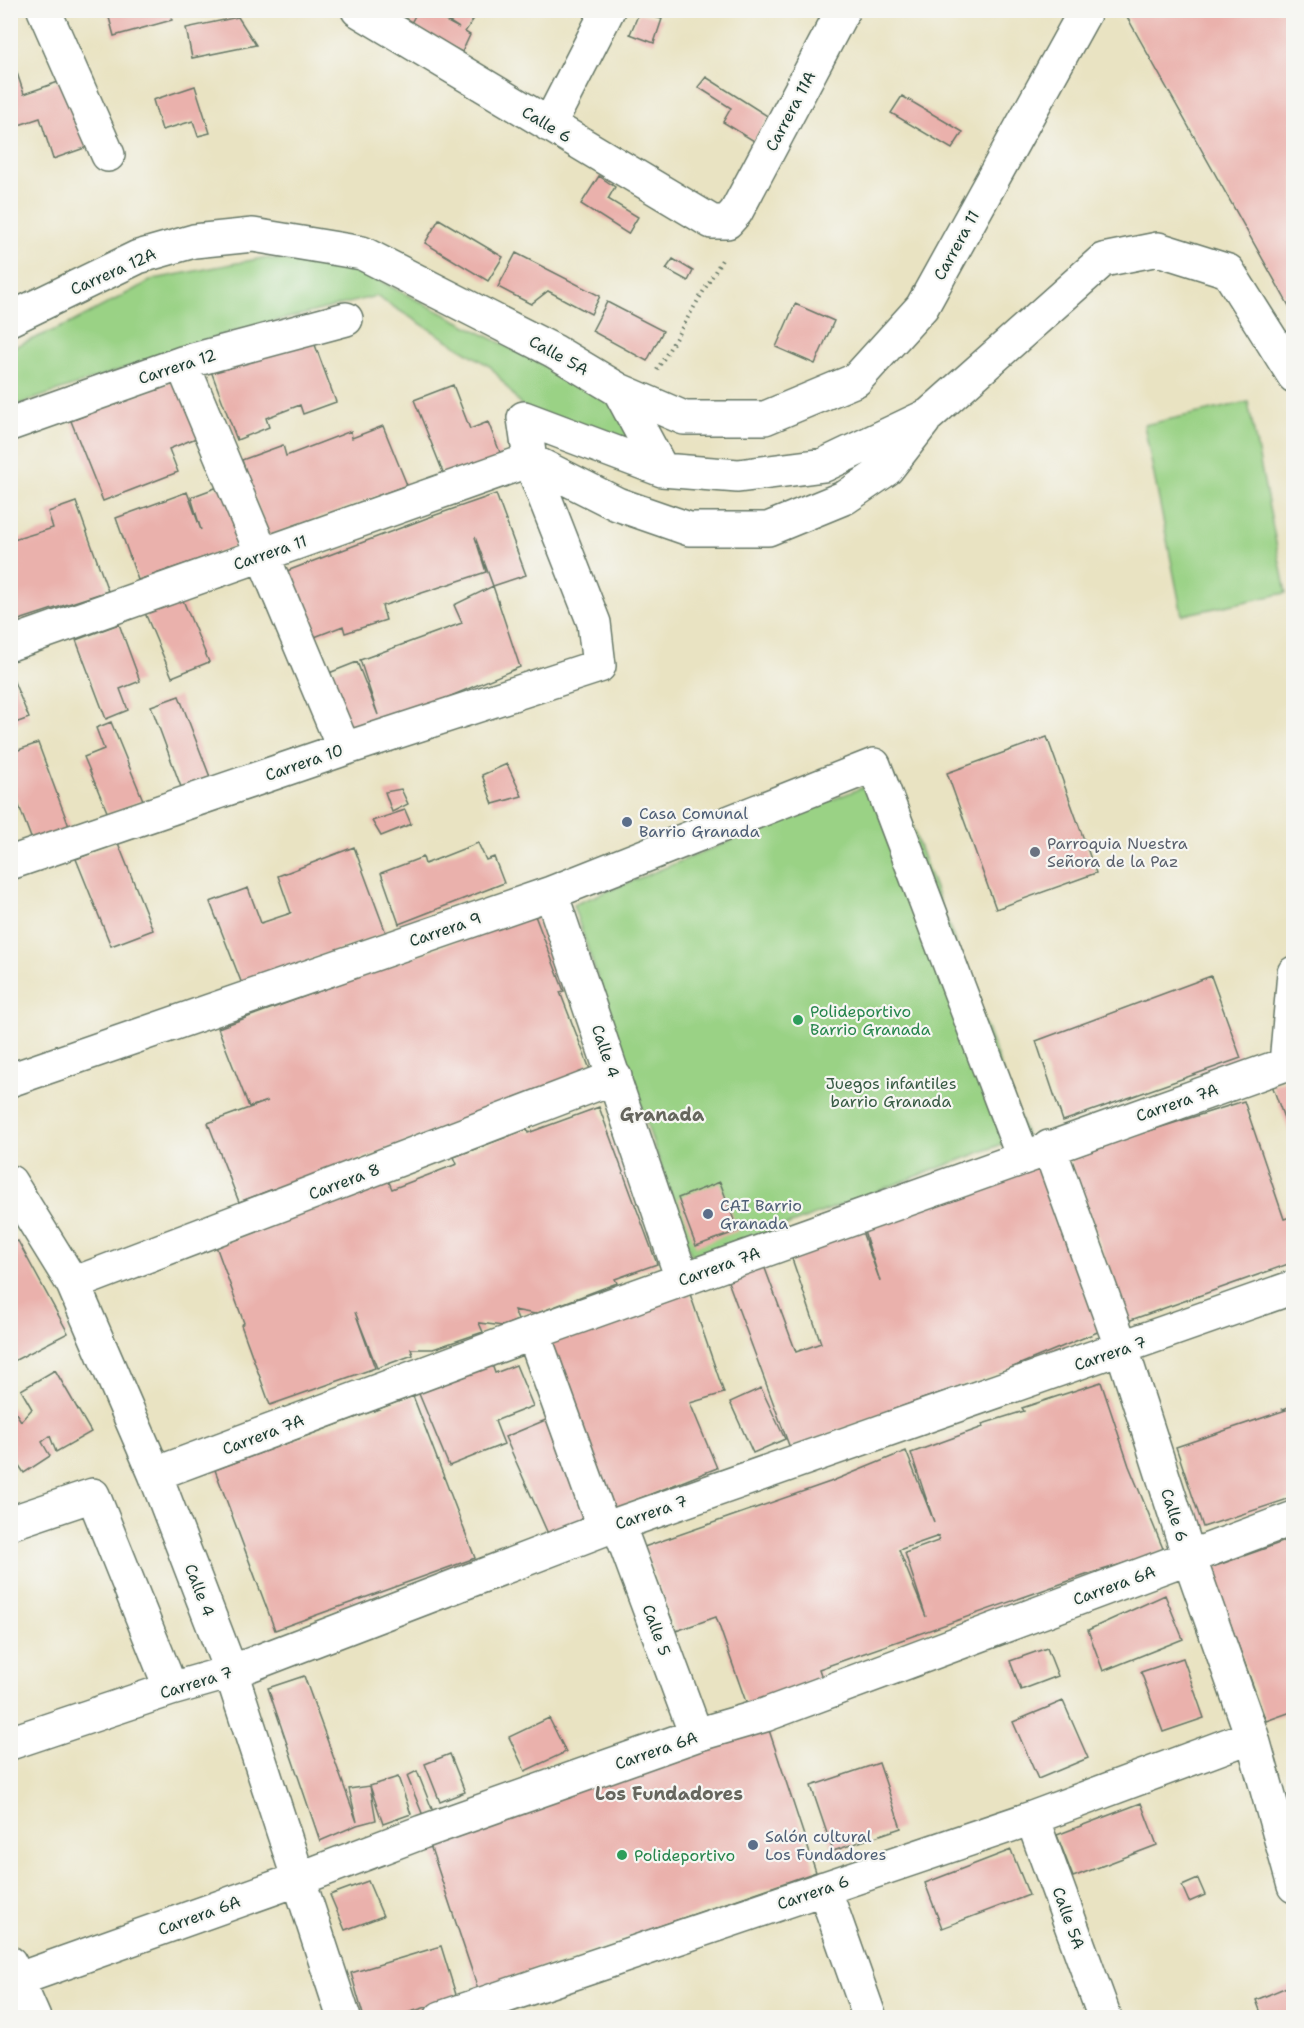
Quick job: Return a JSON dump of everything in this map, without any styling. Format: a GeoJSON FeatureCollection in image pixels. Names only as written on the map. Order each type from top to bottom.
{"type":"FeatureCollection","features":[{"type":"Feature","properties":{"kind":"street"},"geometry":{"type":"LineString","coordinates":[[44,10],[108,155]]}},
{"type":"Feature","properties":{"kind":"street","name":"Calle 6"},"geometry":{"type":"LineString","coordinates":[[358,10],[712,222],[731,217]]}},
{"type":"Feature","properties":{"kind":"street"},"geometry":{"type":"LineString","coordinates":[[549,125],[608,10]]}},
{"type":"Feature","properties":{"kind":"street","name":"Carrera 11A"},"geometry":{"type":"LineString","coordinates":[[731,217],[843,10]]}},
{"type":"Feature","properties":{"kind":"street","name":"Carrera 11"},"geometry":{"type":"LineString","coordinates":[[765,418],[856,380],[922,307],[1086,10]]}},
{"type":"Feature","properties":{"kind":"street","name":"Carrera 12A"},"geometry":{"type":"LineString","coordinates":[[10,319],[138,257],[194,241],[253,235],[362,253]]}},
{"type":"Feature","properties":{"kind":"street"},"geometry":{"type":"LineString","coordinates":[[929,415],[824,465],[738,476],[662,470],[524,418],[530,460],[617,504],[689,529],[768,529],[846,497],[887,469],[929,415],[1103,260],[1158,249],[1228,272],[1293,376]]}},
{"type":"Feature","properties":{"kind":"street","name":"Calle 5A"},"geometry":{"type":"LineString","coordinates":[[362,253],[554,351],[629,394],[684,418],[765,418]]}},
{"type":"Feature","properties":{"kind":"street","name":"Carrera 12"},"geometry":{"type":"LineString","coordinates":[[10,424],[182,363],[346,319]]}},
{"type":"Feature","properties":{"kind":"street"},"geometry":{"type":"LineString","coordinates":[[182,363],[344,749]]}},
{"type":"Feature","properties":{"kind":"street"},"geometry":{"type":"LineString","coordinates":[[629,394],[662,470]]}},
{"type":"Feature","properties":{"kind":"street","name":"Carrera 11"},"geometry":{"type":"LineString","coordinates":[[10,644],[530,460]]}},
{"type":"Feature","properties":{"kind":"street","name":"Carrera 10"},"geometry":{"type":"LineString","coordinates":[[10,863],[344,749],[599,666],[594,623],[530,460]]}},
{"type":"Feature","properties":{"kind":"street","name":"Calle 6"},"geometry":{"type":"LineString","coordinates":[[874,765],[1036,1152],[1122,1349],[1188,1557],[1252,1736],[1293,1886]]}},
{"type":"Feature","properties":{"kind":"street","name":"Carrera 9"},"geometry":{"type":"LineString","coordinates":[[10,1080],[551,893],[874,765]]}},
{"type":"Feature","properties":{"kind":"street","name":"Calle 4"},"geometry":{"type":"LineString","coordinates":[[551,893],[682,1279]]}},
{"type":"Feature","properties":{"kind":"street","name":"Carrera 7A"},"geometry":{"type":"LineString","coordinates":[[155,1474],[532,1333],[1286,1064],[1293,973]]}},
{"type":"Feature","properties":{"kind":"street","name":"Carrera 8"},"geometry":{"type":"LineString","coordinates":[[73,1284],[615,1077]]}},
{"type":"Feature","properties":{"kind":"street","name":"Calle 4"},"geometry":{"type":"LineString","coordinates":[[10,1182],[73,1284],[155,1474],[231,1672],[344,2018]]}},
{"type":"Feature","properties":{"kind":"street","name":"Carrera 7"},"geometry":{"type":"LineString","coordinates":[[10,1743],[171,1689],[231,1672],[611,1526],[1122,1349],[1293,1287]]}},
{"type":"Feature","properties":{"kind":"street","name":"Calle 5"},"geometry":{"type":"LineString","coordinates":[[532,1333],[696,1735]]}},
{"type":"Feature","properties":{"kind":"street"},"geometry":{"type":"LineString","coordinates":[[10,1523],[93,1495],[171,1689]]}},
{"type":"Feature","properties":{"kind":"street","name":"Carrera 6A"},"geometry":{"type":"LineString","coordinates":[[15,1971],[300,1879],[422,1832],[696,1735],[765,1715],[1293,1518]]}},
{"type":"Feature","properties":{"kind":"street","name":"Carrera 6"},"geometry":{"type":"LineString","coordinates":[[441,2018],[1032,1818],[1252,1736]]}},
{"type":"Feature","properties":{"kind":"street","name":"Calle 5A"},"geometry":{"type":"LineString","coordinates":[[1032,1818],[1105,2018]]}},
{"type":"Feature","properties":{"kind":"street"},"geometry":{"type":"LineString","coordinates":[[824,1888],[870,2018]]}},
{"type":"Feature","properties":{"kind":"street"},"geometry":{"type":"LineString","coordinates":[[15,1971],[34,2018]]}},
{"type":"Feature","properties":{"kind":"path"},"geometry":{"type":"LineString","coordinates":[[629,394],[726,253],[731,217]]}},
{"type":"Feature","properties":{"kind":"green space"},"geometry":{"type":"Polygon","coordinates":[[[263,258],[353,267],[611,400],[648,461],[525,410],[491,367],[376,296],[225,334],[11,407],[11,348],[69,324],[154,279],[263,258]]]}},
{"type":"Feature","properties":{"kind":"green space"},"geometry":{"type":"Polygon","coordinates":[[[1248,402],[1286,593],[1182,615],[1144,425],[1248,402]]]}},
{"type":"Feature","properties":{"kind":"green space","name":"Polideportivo Barrio Granada"},"geometry":{"type":"Polygon","coordinates":[[[893,775],[1026,1135],[693,1261],[573,905],[893,775]]]}},
{"type":"Feature","properties":{"kind":"building"},"geometry":{"type":"Polygon","coordinates":[[[107,10],[170,10],[172,20],[114,36],[107,10]]]}},
{"type":"Feature","properties":{"kind":"building"},"geometry":{"type":"Polygon","coordinates":[[[418,10],[425,10],[459,28],[431,10],[464,10],[475,17],[465,32],[470,35],[462,52],[410,25],[418,10]]]}},
{"type":"Feature","properties":{"kind":"building"},"geometry":{"type":"Polygon","coordinates":[[[1134,10],[1294,10],[1294,315],[1126,15],[1134,10]]]}},
{"type":"Feature","properties":{"kind":"building"},"geometry":{"type":"Polygon","coordinates":[[[639,13],[662,19],[654,43],[630,34],[639,13]]]}},
{"type":"Feature","properties":{"kind":"building"},"geometry":{"type":"Polygon","coordinates":[[[238,17],[256,45],[192,58],[186,28],[238,17]]]}},
{"type":"Feature","properties":{"kind":"building"},"geometry":{"type":"Polygon","coordinates":[[[10,52],[24,94],[64,80],[93,145],[53,159],[40,118],[10,128],[10,52]]]}},
{"type":"Feature","properties":{"kind":"building"},"geometry":{"type":"Polygon","coordinates":[[[706,77],[769,117],[754,141],[723,122],[731,108],[698,87],[706,77]]]}},
{"type":"Feature","properties":{"kind":"building"},"geometry":{"type":"Polygon","coordinates":[[[195,86],[210,133],[198,136],[193,121],[162,130],[153,100],[195,86]]]}},
{"type":"Feature","properties":{"kind":"building"},"geometry":{"type":"Polygon","coordinates":[[[902,96],[963,132],[952,149],[891,113],[902,96]]]}},
{"type":"Feature","properties":{"kind":"building"},"geometry":{"type":"Polygon","coordinates":[[[599,176],[615,187],[608,199],[638,217],[628,234],[581,204],[599,176]]]}},
{"type":"Feature","properties":{"kind":"building"},"geometry":{"type":"Polygon","coordinates":[[[439,219],[503,257],[488,281],[425,243],[439,219]]]}},
{"type":"Feature","properties":{"kind":"building"},"geometry":{"type":"Polygon","coordinates":[[[516,253],[600,296],[591,314],[548,291],[531,304],[498,287],[516,253]]]}},
{"type":"Feature","properties":{"kind":"building"},"geometry":{"type":"Polygon","coordinates":[[[673,259],[693,271],[688,281],[666,269],[673,259]]]}},
{"type":"Feature","properties":{"kind":"building"},"geometry":{"type":"Polygon","coordinates":[[[607,302],[663,331],[647,361],[592,331],[607,302]]]}},
{"type":"Feature","properties":{"kind":"building"},"geometry":{"type":"Polygon","coordinates":[[[795,304],[834,321],[815,364],[776,347],[795,304]]]}},
{"type":"Feature","properties":{"kind":"building"},"geometry":{"type":"Polygon","coordinates":[[[311,334],[336,402],[303,414],[300,405],[266,418],[269,427],[237,440],[211,371],[311,334]]]}},
{"type":"Feature","properties":{"kind":"building"},"geometry":{"type":"Polygon","coordinates":[[[182,377],[206,434],[169,449],[178,472],[103,501],[71,421],[182,377]]]}},
{"type":"Feature","properties":{"kind":"building"},"geometry":{"type":"Polygon","coordinates":[[[453,385],[470,429],[488,422],[503,460],[447,482],[414,400],[453,385]]]}},
{"type":"Feature","properties":{"kind":"building"},"geometry":{"type":"Polygon","coordinates":[[[383,426],[407,485],[268,536],[242,460],[283,445],[286,456],[351,431],[352,438],[383,426]]]}},
{"type":"Feature","properties":{"kind":"building"},"geometry":{"type":"Polygon","coordinates":[[[226,484],[249,542],[138,580],[116,518],[187,492],[201,530],[191,497],[226,484]]]}},
{"type":"Feature","properties":{"kind":"building"},"geometry":{"type":"Polygon","coordinates":[[[496,494],[526,575],[493,586],[475,537],[486,572],[382,606],[386,620],[345,633],[343,626],[312,638],[287,571],[496,494]]]}},
{"type":"Feature","properties":{"kind":"building"},"geometry":{"type":"Polygon","coordinates":[[[76,502],[108,591],[10,623],[10,541],[53,528],[48,512],[76,502]]]}},
{"type":"Feature","properties":{"kind":"building"},"geometry":{"type":"Polygon","coordinates":[[[493,586],[520,667],[420,709],[348,735],[324,675],[357,662],[378,715],[360,660],[462,623],[454,605],[493,586]]]}},
{"type":"Feature","properties":{"kind":"building"},"geometry":{"type":"Polygon","coordinates":[[[182,598],[209,662],[172,677],[145,613],[182,598]]]}},
{"type":"Feature","properties":{"kind":"building"},"geometry":{"type":"Polygon","coordinates":[[[119,624],[140,681],[120,689],[128,710],[106,719],[76,640],[119,624]]]}},
{"type":"Feature","properties":{"kind":"building"},"geometry":{"type":"Polygon","coordinates":[[[10,672],[29,718],[10,725],[10,672]]]}},
{"type":"Feature","properties":{"kind":"building"},"geometry":{"type":"Polygon","coordinates":[[[179,696],[210,777],[181,787],[151,706],[179,696]]]}},
{"type":"Feature","properties":{"kind":"building"},"geometry":{"type":"Polygon","coordinates":[[[111,722],[143,800],[108,814],[84,757],[104,749],[96,728],[111,722]]]}},
{"type":"Feature","properties":{"kind":"building"},"geometry":{"type":"Polygon","coordinates":[[[1047,737],[1096,873],[996,909],[947,773],[1047,737]]]}},
{"type":"Feature","properties":{"kind":"building"},"geometry":{"type":"Polygon","coordinates":[[[38,743],[70,829],[33,843],[10,782],[10,753],[38,743]]]}},
{"type":"Feature","properties":{"kind":"building"},"geometry":{"type":"Polygon","coordinates":[[[507,764],[522,796],[493,804],[482,775],[507,764]]]}},
{"type":"Feature","properties":{"kind":"building"},"geometry":{"type":"Polygon","coordinates":[[[401,789],[408,804],[392,812],[385,792],[401,789]]]}},
{"type":"Feature","properties":{"kind":"building"},"geometry":{"type":"Polygon","coordinates":[[[405,810],[411,824],[381,836],[372,821],[405,810]]]}},
{"type":"Feature","properties":{"kind":"building"},"geometry":{"type":"Polygon","coordinates":[[[118,843],[153,930],[111,946],[76,859],[118,843]]]}},
{"type":"Feature","properties":{"kind":"building"},"geometry":{"type":"Polygon","coordinates":[[[478,843],[486,860],[494,857],[504,883],[399,924],[381,873],[423,857],[425,864],[478,843]]]}},
{"type":"Feature","properties":{"kind":"building"},"geometry":{"type":"Polygon","coordinates":[[[354,847],[386,933],[242,984],[210,902],[248,888],[261,923],[291,913],[278,876],[354,847]]]}},
{"type":"Feature","properties":{"kind":"building"},"geometry":{"type":"Polygon","coordinates":[[[534,913],[564,991],[560,992],[591,1072],[274,1192],[273,1189],[239,1202],[208,1123],[268,1101],[249,1107],[218,1028],[534,913]]]}},
{"type":"Feature","properties":{"kind":"building"},"geometry":{"type":"Polygon","coordinates":[[[1211,976],[1241,1058],[1063,1121],[1036,1041],[1211,976]]]}},
{"type":"Feature","properties":{"kind":"building"},"geometry":{"type":"Polygon","coordinates":[[[1294,1077],[1294,1143],[1293,1143],[1272,1085],[1294,1077]]]}},
{"type":"Feature","properties":{"kind":"building"},"geometry":{"type":"Polygon","coordinates":[[[1244,1101],[1284,1219],[1294,1216],[1294,1262],[1128,1321],[1070,1159],[1136,1135],[1244,1101]]]}},
{"type":"Feature","properties":{"kind":"building"},"geometry":{"type":"Polygon","coordinates":[[[599,1107],[657,1264],[615,1279],[617,1283],[535,1314],[514,1310],[518,1320],[503,1326],[479,1323],[483,1332],[433,1349],[411,1349],[413,1355],[377,1368],[355,1312],[375,1368],[270,1405],[216,1246],[388,1180],[392,1189],[457,1164],[454,1157],[527,1129],[528,1133],[599,1107]]]}},
{"type":"Feature","properties":{"kind":"building"},"geometry":{"type":"Polygon","coordinates":[[[1039,1166],[1100,1331],[996,1374],[790,1448],[726,1276],[763,1263],[796,1352],[821,1343],[789,1250],[860,1226],[880,1281],[861,1222],[1039,1166]]]}},
{"type":"Feature","properties":{"kind":"building","name":"CAI Barrio Granada"},"geometry":{"type":"Polygon","coordinates":[[[720,1182],[738,1231],[696,1246],[678,1198],[720,1182]]]}},
{"type":"Feature","properties":{"kind":"building"},"geometry":{"type":"Polygon","coordinates":[[[18,1241],[68,1333],[10,1363],[10,1244],[18,1241]]]}},
{"type":"Feature","properties":{"kind":"building"},"geometry":{"type":"Polygon","coordinates":[[[689,1291],[724,1393],[690,1403],[717,1468],[608,1511],[544,1340],[689,1291]]]}},
{"type":"Feature","properties":{"kind":"building"},"geometry":{"type":"Polygon","coordinates":[[[490,1359],[495,1373],[516,1365],[533,1406],[495,1421],[504,1444],[449,1466],[417,1389],[490,1359]]]}},
{"type":"Feature","properties":{"kind":"building"},"geometry":{"type":"Polygon","coordinates":[[[55,1370],[91,1432],[56,1452],[50,1436],[42,1442],[50,1456],[24,1473],[10,1452],[10,1408],[12,1407],[21,1421],[32,1409],[21,1390],[55,1370]]]}},
{"type":"Feature","properties":{"kind":"building"},"geometry":{"type":"Polygon","coordinates":[[[1101,1382],[1129,1466],[1164,1551],[1086,1575],[819,1669],[822,1678],[747,1705],[716,1617],[676,1631],[644,1547],[830,1482],[906,1451],[934,1522],[911,1453],[983,1427],[982,1424],[1024,1411],[1022,1408],[1101,1382]],[[939,1536],[899,1550],[926,1617],[905,1553],[938,1541],[939,1536]]]}},
{"type":"Feature","properties":{"kind":"building"},"geometry":{"type":"Polygon","coordinates":[[[761,1388],[785,1439],[753,1453],[730,1402],[761,1388]]]}},
{"type":"Feature","properties":{"kind":"building"},"geometry":{"type":"Polygon","coordinates":[[[413,1396],[475,1558],[275,1630],[215,1470],[413,1396]]]}},
{"type":"Feature","properties":{"kind":"building"},"geometry":{"type":"Polygon","coordinates":[[[1294,1405],[1294,1497],[1203,1527],[1176,1447],[1286,1410],[1283,1409],[1294,1405]]]}},
{"type":"Feature","properties":{"kind":"building"},"geometry":{"type":"Polygon","coordinates":[[[548,1419],[592,1517],[549,1536],[505,1437],[548,1419]]]}},
{"type":"Feature","properties":{"kind":"building"},"geometry":{"type":"Polygon","coordinates":[[[1294,1538],[1294,1711],[1266,1721],[1210,1568],[1294,1538]]]}},
{"type":"Feature","properties":{"kind":"building"},"geometry":{"type":"Polygon","coordinates":[[[1165,1595],[1183,1639],[1103,1671],[1088,1630],[1165,1595]]]}},
{"type":"Feature","properties":{"kind":"building"},"geometry":{"type":"Polygon","coordinates":[[[1047,1648],[1058,1676],[1021,1690],[1010,1661],[1047,1648]]]}},
{"type":"Feature","properties":{"kind":"building"},"geometry":{"type":"Polygon","coordinates":[[[1183,1658],[1204,1718],[1163,1732],[1141,1672],[1183,1658]]]}},
{"type":"Feature","properties":{"kind":"building"},"geometry":{"type":"Polygon","coordinates":[[[304,1676],[357,1822],[349,1789],[370,1786],[376,1820],[357,1825],[320,1841],[268,1688],[304,1676]]]}},
{"type":"Feature","properties":{"kind":"building"},"geometry":{"type":"Polygon","coordinates":[[[1063,1701],[1088,1758],[1038,1779],[1013,1722],[1063,1701]]]}},
{"type":"Feature","properties":{"kind":"building"},"geometry":{"type":"Polygon","coordinates":[[[549,1718],[566,1752],[525,1771],[509,1737],[549,1718]]]}},
{"type":"Feature","properties":{"kind":"building","name":"Polideportivo"},"geometry":{"type":"Polygon","coordinates":[[[766,1721],[816,1872],[478,1989],[428,1839],[766,1721]]]}},
{"type":"Feature","properties":{"kind":"building"},"geometry":{"type":"Polygon","coordinates":[[[450,1754],[465,1792],[440,1802],[425,1764],[450,1754]]]}},
{"type":"Feature","properties":{"kind":"building"},"geometry":{"type":"Polygon","coordinates":[[[879,1763],[901,1828],[833,1851],[811,1786],[879,1763]]]}},
{"type":"Feature","properties":{"kind":"building"},"geometry":{"type":"Polygon","coordinates":[[[417,1771],[434,1814],[424,1818],[407,1776],[417,1771]]]}},
{"type":"Feature","properties":{"kind":"building"},"geometry":{"type":"Polygon","coordinates":[[[398,1777],[411,1814],[383,1824],[370,1786],[398,1777]]]}},
{"type":"Feature","properties":{"kind":"building"},"geometry":{"type":"Polygon","coordinates":[[[1141,1803],[1157,1845],[1073,1877],[1057,1835],[1141,1803]]]}},
{"type":"Feature","properties":{"kind":"building"},"geometry":{"type":"Polygon","coordinates":[[[1011,1850],[1029,1895],[942,1928],[925,1883],[1011,1850]]]}},
{"type":"Feature","properties":{"kind":"building"},"geometry":{"type":"Polygon","coordinates":[[[1198,1879],[1205,1895],[1189,1902],[1182,1886],[1198,1879]]]}},
{"type":"Feature","properties":{"kind":"building"},"geometry":{"type":"Polygon","coordinates":[[[368,1881],[383,1916],[345,1930],[330,1895],[368,1881]]]}},
{"type":"Feature","properties":{"kind":"building"},"geometry":{"type":"Polygon","coordinates":[[[441,1946],[457,1998],[390,2018],[364,2018],[351,1973],[441,1946]]]}},
{"type":"Feature","properties":{"kind":"building"},"geometry":{"type":"Polygon","coordinates":[[[1294,1984],[1294,2010],[1276,2018],[1263,2018],[1256,2000],[1294,1984]]]}},
{"type":"Feature","properties":{"kind":"place","name":"Casa Comunal Barrio Granada"},"geometry":{"type":"Point","coordinates":[627,822]}},
{"type":"Feature","properties":{"kind":"place","name":"Parroquia Nuestra Señora de la Paz"},"geometry":{"type":"Point","coordinates":[1035,852]}},
{"type":"Feature","properties":{"kind":"place","name":"Polideportivo Barrio Granada"},"geometry":{"type":"Point","coordinates":[798,1020]}},
{"type":"Feature","properties":{"kind":"place","name":"CAI Barrio Granada"},"geometry":{"type":"Point","coordinates":[708,1214]}},
{"type":"Feature","properties":{"kind":"place","name":"Salón cultural Los Fundadores"},"geometry":{"type":"Point","coordinates":[753,1845]}},
{"type":"Feature","properties":{"kind":"place","name":"Polideportivo"},"geometry":{"type":"Point","coordinates":[622,1855]}},
{"type":"Feature","properties":{"kind":"district","name":"Granada"},"geometry":{"type":"Point","coordinates":[662,1115]}},
{"type":"Feature","properties":{"kind":"district","name":"Los Fundadores"},"geometry":{"type":"Point","coordinates":[669,1794]}},
{"type":"Feature","properties":{"kind":"park label","name":"Juegos infantiles barrio Granada"},"geometry":{"type":"Point","coordinates":[891,1092]}}]}
